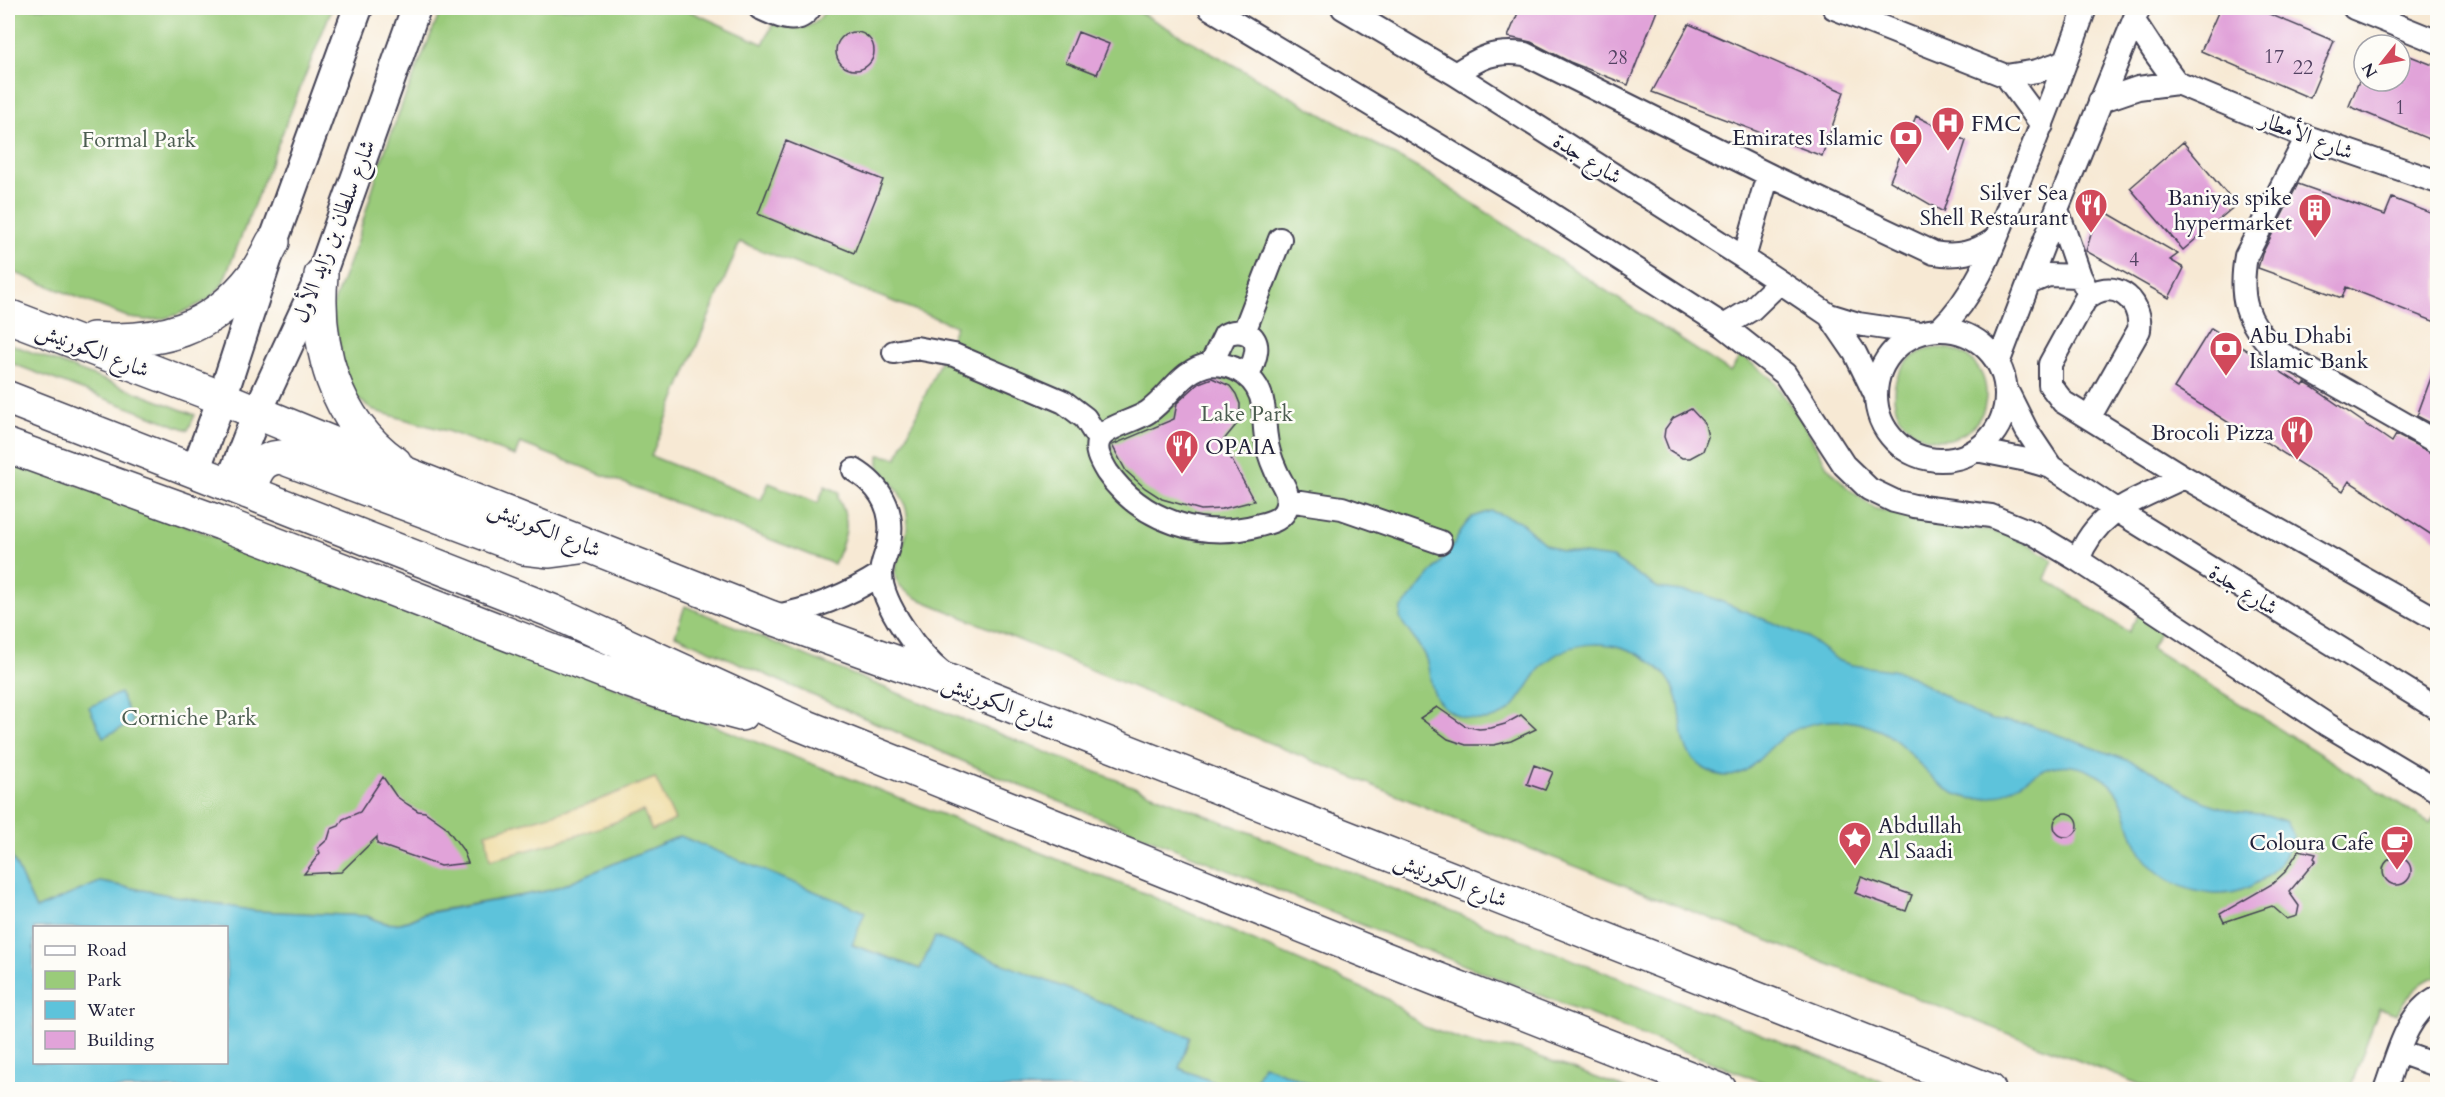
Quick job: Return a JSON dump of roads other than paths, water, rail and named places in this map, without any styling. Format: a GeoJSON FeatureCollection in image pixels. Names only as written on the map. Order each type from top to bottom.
{"type":"FeatureCollection","features":[{"type":"Feature","properties":{"kind":"highway"},"geometry":{"type":"LineString","coordinates":[[60,337],[134,341],[169,335],[202,321],[231,300],[255,273],[273,242]]}},
{"type":"Feature","properties":{"kind":"highway"},"geometry":{"type":"LineString","coordinates":[[321,275],[320,334],[337,390],[351,416],[369,439],[390,460],[414,477]]}},
{"type":"Feature","properties":{"kind":"highway","name":"شارع الكورنيش"},"geometry":{"type":"LineString","coordinates":[[8,316],[222,398],[414,477],[770,617],[956,684],[1989,1089]]}},
{"type":"Feature","properties":{"kind":"highway"},"geometry":{"type":"LineString","coordinates":[[8,398],[552,611],[797,723],[1372,953],[1720,1089]]}},
{"type":"Feature","properties":{"kind":"highway"},"geometry":{"type":"LineString","coordinates":[[8,447],[221,523],[629,681],[706,705],[752,716],[797,723]]}},
{"type":"Feature","properties":{"kind":"highway"},"geometry":{"type":"LineString","coordinates":[[239,489],[263,462],[281,457],[524,548],[550,551],[589,546]]}},
{"type":"Feature","properties":{"kind":"main road"},"geometry":{"type":"LineString","coordinates":[[195,471],[222,398],[273,242],[358,8]]}},
{"type":"Feature","properties":{"kind":"main road","name":"شارع سلطان بن زايد الأول"},"geometry":{"type":"LineString","coordinates":[[239,489],[257,413],[321,275],[416,8]]}},
{"type":"Feature","properties":{"kind":"street"},"geometry":{"type":"LineString","coordinates":[[760,8],[791,20],[805,15],[810,8]]}},
{"type":"Feature","properties":{"kind":"street"},"geometry":{"type":"LineString","coordinates":[[1210,8],[1526,198],[1724,326],[1785,374],[1845,465],[1869,489],[1894,501],[1914,506],[1991,516],[2033,533],[2078,560],[2326,724],[2438,791]]}},
{"type":"Feature","properties":{"kind":"street","name":"شارع جدة"},"geometry":{"type":"LineString","coordinates":[[1343,8],[1455,74],[1744,258],[1829,315],[1858,324],[1930,331]]}},
{"type":"Feature","properties":{"kind":"street"},"geometry":{"type":"LineString","coordinates":[[1834,8],[2006,76],[2037,71],[2066,61]]}},
{"type":"Feature","properties":{"kind":"street"},"geometry":{"type":"LineString","coordinates":[[1930,331],[1958,331],[1974,338],[1998,363],[2006,389],[2005,407],[1999,424],[1989,439],[1976,450],[1960,458],[1926,459],[1910,453],[1892,438],[1878,412],[1875,394],[1878,375],[1887,357],[1901,342],[1930,331],[1955,315],[1969,296],[2042,125],[2085,8]]}},
{"type":"Feature","properties":{"kind":"street"},"geometry":{"type":"LineString","coordinates":[[2354,8],[2438,42]]}},
{"type":"Feature","properties":{"kind":"street"},"geometry":{"type":"LineString","coordinates":[[1998,363],[2100,101],[2137,14]]}},
{"type":"Feature","properties":{"kind":"street","name":"شارع الأمطار"},"geometry":{"type":"LineString","coordinates":[[2137,14],[2155,53],[2178,83],[2307,137],[2438,182]]}},
{"type":"Feature","properties":{"kind":"street"},"geometry":{"type":"LineString","coordinates":[[1455,74],[1491,54],[1508,52],[1526,54],[1768,175],[1934,253],[1950,256],[1966,254],[1982,249],[1995,239]]}},
{"type":"Feature","properties":{"kind":"street"},"geometry":{"type":"LineString","coordinates":[[2006,76],[2042,125]]}},
{"type":"Feature","properties":{"kind":"street","name":"شارع الأمطار"},"geometry":{"type":"LineString","coordinates":[[2100,101],[2138,88],[2178,83]]}},
{"type":"Feature","properties":{"kind":"street"},"geometry":{"type":"LineString","coordinates":[[2307,137],[2246,256],[2242,277],[2243,298],[2249,318],[2260,336],[2275,350],[2438,443]]}},
{"type":"Feature","properties":{"kind":"street"},"geometry":{"type":"LineString","coordinates":[[1744,258],[1768,175]]}},
{"type":"Feature","properties":{"kind":"street"},"geometry":{"type":"LineString","coordinates":[[2057,209],[2084,286],[2079,309],[2050,364],[2049,375],[2055,395],[2184,477],[2438,620]]}},
{"type":"Feature","properties":{"kind":"street"},"geometry":{"type":"LineString","coordinates":[[1244,332],[1280,239]]}},
{"type":"Feature","properties":{"kind":"street"},"geometry":{"type":"LineString","coordinates":[[2029,282],[2048,275],[2084,286],[2114,290],[2133,300],[2140,320],[2134,340],[2089,418]]}},
{"type":"Feature","properties":{"kind":"street"},"geometry":{"type":"LineString","coordinates":[[1724,326],[1752,309],[1780,282]]}},
{"type":"Feature","properties":{"kind":"street","name":"شارع جدة"},"geometry":{"type":"LineString","coordinates":[[1829,315],[1855,353],[1875,394]]}},
{"type":"Feature","properties":{"kind":"street"},"geometry":{"type":"LineString","coordinates":[[1211,364],[1225,335],[1237,331],[1244,332],[1250,334],[1257,351],[1248,376]]}},
{"type":"Feature","properties":{"kind":"street"},"geometry":{"type":"LineString","coordinates":[[894,352],[916,348],[954,355],[1064,402],[1085,418],[1099,440]]}},
{"type":"Feature","properties":{"kind":"street"},"geometry":{"type":"LineString","coordinates":[[1211,364],[1231,366],[1248,376],[1260,393],[1263,402],[1268,449],[1288,500],[1287,507],[1279,518],[1248,529],[1210,531],[1174,524],[1140,506],[1113,479],[1102,464],[1097,452],[1099,440],[1107,431],[1149,411],[1192,369],[1211,364]]}},
{"type":"Feature","properties":{"kind":"street","name":"شارع جدة"},"geometry":{"type":"LineString","coordinates":[[2006,389],[2027,431],[2051,467]]}},
{"type":"Feature","properties":{"kind":"street","name":"شارع جدة"},"geometry":{"type":"LineString","coordinates":[[1976,450],[2051,467],[2116,510],[2438,709]]}},
{"type":"Feature","properties":{"kind":"street"},"geometry":{"type":"LineString","coordinates":[[854,470],[874,485],[884,498],[890,512],[891,528],[881,574],[899,622],[914,645],[933,667],[956,684]]}},
{"type":"Feature","properties":{"kind":"street"},"geometry":{"type":"LineString","coordinates":[[2078,560],[2088,537],[2104,518],[2184,477]]}},
{"type":"Feature","properties":{"kind":"street"},"geometry":{"type":"LineString","coordinates":[[1288,500],[1342,508],[1440,542]]}},
{"type":"Feature","properties":{"kind":"street"},"geometry":{"type":"LineString","coordinates":[[770,617],[792,613],[832,600],[881,574]]}},
{"type":"Feature","properties":{"kind":"street"},"geometry":{"type":"LineString","coordinates":[[2385,1089],[2412,1021],[2420,1009],[2438,997]]}},
{"type":"Feature","properties":{"kind":"street"},"geometry":{"type":"LineString","coordinates":[[2399,1052],[2438,1066]]}},
{"type":"Feature","properties":{"kind":"water"},"geometry":{"type":"Polygon","coordinates":[[[1491,511],[1519,521],[1544,543],[1561,551],[1612,558],[1658,588],[1703,594],[1807,637],[1839,661],[1907,674],[1974,713],[1993,720],[2031,725],[2146,767],[2179,789],[2205,802],[2233,811],[2267,815],[2285,821],[2294,836],[2280,862],[2260,881],[2242,890],[2228,893],[2213,894],[2197,891],[2169,880],[2146,860],[2138,848],[2118,794],[2101,777],[2087,770],[2069,766],[2053,767],[2039,772],[2000,794],[1986,799],[1969,798],[1943,786],[1892,737],[1866,725],[1853,722],[1826,721],[1800,728],[1777,742],[1743,772],[1728,776],[1716,774],[1694,760],[1688,750],[1676,695],[1666,675],[1645,658],[1620,647],[1607,645],[1580,646],[1555,655],[1544,664],[1511,709],[1502,715],[1479,720],[1458,715],[1445,708],[1437,699],[1432,688],[1426,659],[1400,618],[1401,609],[1448,553],[1472,517],[1491,511]]]}},
{"type":"Feature","properties":{"kind":"water"},"geometry":{"type":"Polygon","coordinates":[[[120,693],[133,723],[103,737],[89,707],[120,693]]]}},
{"type":"Feature","properties":{"kind":"water"},"geometry":{"type":"Polygon","coordinates":[[[680,836],[865,912],[852,945],[920,969],[935,937],[1190,1037],[1179,1068],[1230,1089],[8,1089],[8,848],[36,909],[100,882],[254,911],[367,916],[389,924],[409,921],[423,914],[551,890],[680,836]]]}},
{"type":"Feature","properties":{"kind":"water"},"geometry":{"type":"Polygon","coordinates":[[[1263,1065],[1324,1089],[1252,1089],[1263,1065]]]}},
{"type":"Feature","properties":{"kind":"place","name":"FMC"},"geometry":{"type":"Point","coordinates":[1948,152]}},
{"type":"Feature","properties":{"kind":"place","name":"Emirates Islamic"},"geometry":{"type":"Point","coordinates":[1906,166]}},
{"type":"Feature","properties":{"kind":"place","name":"Silver Sea Shell Restaurant"},"geometry":{"type":"Point","coordinates":[2091,234]}},
{"type":"Feature","properties":{"kind":"place","name":"Baniyas spike hypermarket"},"geometry":{"type":"Point","coordinates":[2315,239]}},
{"type":"Feature","properties":{"kind":"place","name":"Abu Dhabi Islamic Bank"},"geometry":{"type":"Point","coordinates":[2226,377]}},
{"type":"Feature","properties":{"kind":"place","name":"Brocoli Pizza"},"geometry":{"type":"Point","coordinates":[2297,461]}},
{"type":"Feature","properties":{"kind":"place","name":"OPAIA"},"geometry":{"type":"Point","coordinates":[1182,475]}},
{"type":"Feature","properties":{"kind":"place","name":"Abdullah Al Saadi"},"geometry":{"type":"Point","coordinates":[1855,867]}},
{"type":"Feature","properties":{"kind":"place","name":"Coloura Cafe"},"geometry":{"type":"Point","coordinates":[2397,871]}},
{"type":"Feature","properties":{"kind":"park label","name":"Formal Park"},"geometry":{"type":"Point","coordinates":[139,139]}},
{"type":"Feature","properties":{"kind":"park label","name":"Lake Park"},"geometry":{"type":"Point","coordinates":[1247,413]}},
{"type":"Feature","properties":{"kind":"park label","name":"Corniche Park"},"geometry":{"type":"Point","coordinates":[189,717]}}]}
